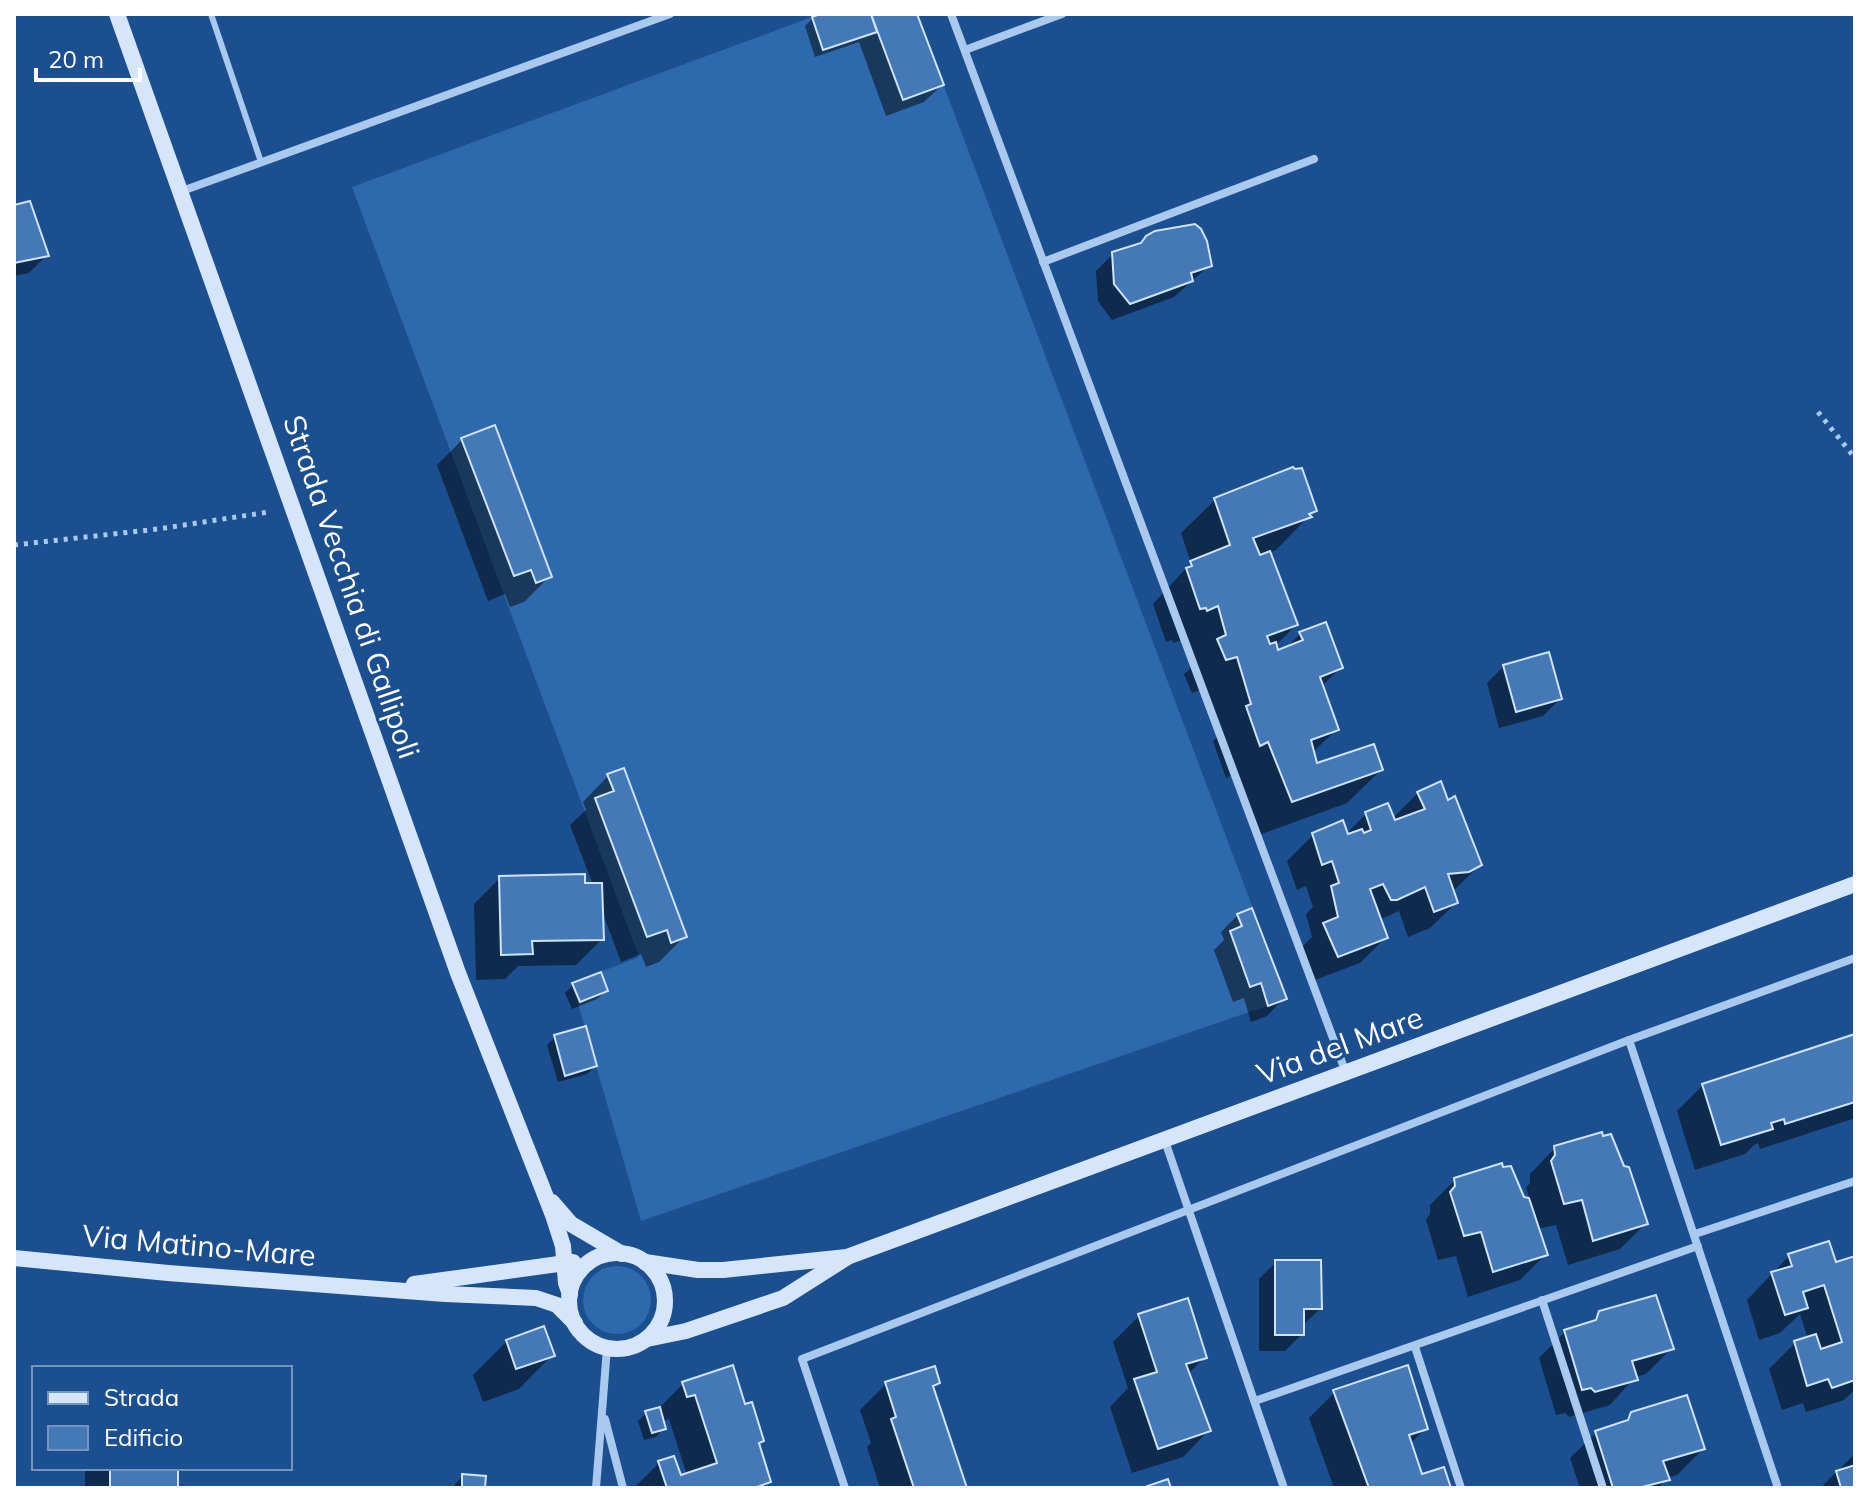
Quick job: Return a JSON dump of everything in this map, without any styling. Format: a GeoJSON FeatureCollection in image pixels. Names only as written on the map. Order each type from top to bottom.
{"type":"FeatureCollection","features":[{"type":"Feature","properties":{"kind":"main road","name":"Strada Vecchia di Gallipoli"},"geometry":{"type":"LineString","coordinates":[[117,14],[458,973],[553,1215],[563,1246],[570,1294]]}},
{"type":"Feature","properties":{"kind":"main road","name":"Via del Mare"},"geometry":{"type":"LineString","coordinates":[[622,1254],[645,1262],[698,1270],[776,1267],[847,1257],[1854,885]]}},
{"type":"Feature","properties":{"kind":"main road","name":"Strada Vecchia di Gallipoli"},"geometry":{"type":"LineString","coordinates":[[536,1177],[546,1195],[571,1224],[622,1254]]}},
{"type":"Feature","properties":{"kind":"main road"},"geometry":{"type":"LineString","coordinates":[[575,1323],[570,1309],[574,1280],[594,1260],[607,1254],[622,1254]]}},
{"type":"Feature","properties":{"kind":"main road","name":"Via del Mare"},"geometry":{"type":"LineString","coordinates":[[607,1348],[621,1349],[647,1339],[686,1331],[783,1298],[847,1257]]}},
{"type":"Feature","properties":{"kind":"main road","name":"Via Matino-Mare"},"geometry":{"type":"LineString","coordinates":[[14,1258],[168,1273],[381,1287]]}},
{"type":"Feature","properties":{"kind":"main road"},"geometry":{"type":"LineString","coordinates":[[381,1287],[594,1260]]}},
{"type":"Feature","properties":{"kind":"main road"},"geometry":{"type":"LineString","coordinates":[[645,1262],[661,1281],[665,1305],[656,1329],[647,1339]]}},
{"type":"Feature","properties":{"kind":"main road"},"geometry":{"type":"LineString","coordinates":[[381,1287],[445,1294],[536,1298],[557,1305],[583,1334],[607,1348]]}},
{"type":"Feature","properties":{"kind":"street"},"geometry":{"type":"LineString","coordinates":[[182,191],[670,14]]}},
{"type":"Feature","properties":{"kind":"street"},"geometry":{"type":"LineString","coordinates":[[951,14],[1346,1074]]}},
{"type":"Feature","properties":{"kind":"street"},"geometry":{"type":"LineString","coordinates":[[965,50],[1062,14]]}},
{"type":"Feature","properties":{"kind":"street"},"geometry":{"type":"LineString","coordinates":[[1043,262],[1314,159]]}},
{"type":"Feature","properties":{"kind":"street"},"geometry":{"type":"LineString","coordinates":[[845,1488],[802,1359],[1629,1040],[1855,958]]}},
{"type":"Feature","properties":{"kind":"street"},"geometry":{"type":"LineString","coordinates":[[1629,1040],[1778,1488]]}},
{"type":"Feature","properties":{"kind":"street"},"geometry":{"type":"LineString","coordinates":[[1165,1141],[1284,1488]]}},
{"type":"Feature","properties":{"kind":"street"},"geometry":{"type":"LineString","coordinates":[[1695,1234],[1855,1181]]}},
{"type":"Feature","properties":{"kind":"street"},"geometry":{"type":"LineString","coordinates":[[1255,1401],[1698,1246]]}},
{"type":"Feature","properties":{"kind":"street"},"geometry":{"type":"LineString","coordinates":[[1542,1300],[1603,1488]]}},
{"type":"Feature","properties":{"kind":"street"},"geometry":{"type":"LineString","coordinates":[[1415,1347],[1461,1488]]}},
{"type":"Feature","properties":{"kind":"street"},"geometry":{"type":"LineString","coordinates":[[596,1488],[607,1348]]}},
{"type":"Feature","properties":{"kind":"street"},"geometry":{"type":"LineString","coordinates":[[602,1410],[623,1488]]}},
{"type":"Feature","properties":{"kind":"lane"},"geometry":{"type":"LineString","coordinates":[[211,14],[261,162]]}},
{"type":"Feature","properties":{"kind":"path"},"geometry":{"type":"LineString","coordinates":[[1818,412],[1855,458]]}},
{"type":"Feature","properties":{"kind":"path"},"geometry":{"type":"LineString","coordinates":[[14,545],[158,529],[294,508]]}},
{"type":"Feature","properties":{"kind":"shaded area"},"geometry":{"type":"Polygon","coordinates":[[[820,14],[917,14],[1287,999],[641,1221],[572,983],[639,957],[352,187],[820,14]]]}},
{"type":"Feature","properties":{"kind":"shaded area"},"geometry":{"type":"Polygon","coordinates":[[[617,1266],[630,1268],[641,1276],[649,1287],[649,1313],[641,1324],[630,1332],[617,1334],[604,1332],[593,1324],[585,1313],[583,1300],[585,1287],[593,1276],[604,1268],[617,1266]]]}},
{"type":"Feature","properties":{"kind":"building"},"geometry":{"type":"Polygon","coordinates":[[[820,14],[871,14],[877,32],[823,50],[812,17],[820,14]]]}},
{"type":"Feature","properties":{"kind":"building"},"geometry":{"type":"Polygon","coordinates":[[[871,14],[917,14],[944,85],[903,100],[871,14]]]}},
{"type":"Feature","properties":{"kind":"building"},"geometry":{"type":"Polygon","coordinates":[[[30,201],[49,256],[14,263],[14,205],[30,201]]]}},
{"type":"Feature","properties":{"kind":"building"},"geometry":{"type":"Polygon","coordinates":[[[1195,224],[1207,241],[1212,266],[1191,273],[1193,281],[1130,304],[1114,284],[1112,252],[1141,243],[1155,231],[1195,224]]]}},
{"type":"Feature","properties":{"kind":"building"},"geometry":{"type":"Polygon","coordinates":[[[495,425],[552,577],[536,583],[531,570],[514,576],[461,438],[495,425]]]}},
{"type":"Feature","properties":{"kind":"building"},"geometry":{"type":"Polygon","coordinates":[[[1293,467],[1302,468],[1317,511],[1309,514],[1312,517],[1253,538],[1260,555],[1270,551],[1298,625],[1267,636],[1270,644],[1276,642],[1278,650],[1303,640],[1299,632],[1326,622],[1343,668],[1320,677],[1339,730],[1311,740],[1317,763],[1374,744],[1383,770],[1292,802],[1268,742],[1260,746],[1246,706],[1251,704],[1237,657],[1226,660],[1217,639],[1226,635],[1218,606],[1207,611],[1206,608],[1200,609],[1186,568],[1192,566],[1190,561],[1230,545],[1214,498],[1293,467]]]}},
{"type":"Feature","properties":{"kind":"building"},"geometry":{"type":"Polygon","coordinates":[[[1549,652],[1562,699],[1516,712],[1503,665],[1549,652]]]}},
{"type":"Feature","properties":{"kind":"building"},"geometry":{"type":"Polygon","coordinates":[[[624,768],[687,937],[671,943],[667,930],[647,937],[595,798],[614,791],[607,774],[624,768]]]}},
{"type":"Feature","properties":{"kind":"building"},"geometry":{"type":"Polygon","coordinates":[[[1441,781],[1448,800],[1455,796],[1482,865],[1469,872],[1448,874],[1458,903],[1434,912],[1425,887],[1397,900],[1391,900],[1383,884],[1370,889],[1388,938],[1338,957],[1323,923],[1338,917],[1331,886],[1339,883],[1332,861],[1322,865],[1312,833],[1343,820],[1348,834],[1362,829],[1364,833],[1371,830],[1365,812],[1388,803],[1395,820],[1425,809],[1417,792],[1441,781]]]}},
{"type":"Feature","properties":{"kind":"building"},"geometry":{"type":"Polygon","coordinates":[[[585,874],[585,883],[602,883],[604,940],[532,941],[533,954],[501,955],[499,876],[585,874]]]}},
{"type":"Feature","properties":{"kind":"building"},"geometry":{"type":"Polygon","coordinates":[[[1252,908],[1287,999],[1268,1006],[1261,983],[1250,987],[1230,931],[1242,926],[1237,914],[1252,908]]]}},
{"type":"Feature","properties":{"kind":"building"},"geometry":{"type":"Polygon","coordinates":[[[601,972],[608,991],[580,1002],[572,983],[601,972]]]}},
{"type":"Feature","properties":{"kind":"building"},"geometry":{"type":"Polygon","coordinates":[[[586,1026],[597,1066],[565,1076],[554,1035],[586,1026]]]}},
{"type":"Feature","properties":{"kind":"building"},"geometry":{"type":"Polygon","coordinates":[[[1855,1034],[1855,1102],[1785,1124],[1784,1119],[1771,1123],[1773,1129],[1721,1145],[1702,1084],[1855,1034]]]}},
{"type":"Feature","properties":{"kind":"building"},"geometry":{"type":"Polygon","coordinates":[[[1602,1132],[1603,1136],[1611,1134],[1624,1166],[1629,1167],[1648,1224],[1593,1241],[1582,1200],[1564,1204],[1551,1161],[1555,1155],[1554,1146],[1602,1132]]]}},
{"type":"Feature","properties":{"kind":"building"},"geometry":{"type":"Polygon","coordinates":[[[1502,1163],[1503,1167],[1511,1166],[1524,1197],[1529,1198],[1548,1255],[1493,1272],[1481,1232],[1464,1236],[1450,1192],[1455,1186],[1454,1178],[1502,1163]]]}},
{"type":"Feature","properties":{"kind":"building"},"geometry":{"type":"Polygon","coordinates":[[[1829,1241],[1836,1262],[1855,1256],[1855,1380],[1832,1388],[1828,1379],[1807,1386],[1794,1341],[1816,1334],[1821,1349],[1842,1342],[1824,1285],[1803,1292],[1808,1308],[1785,1315],[1771,1272],[1792,1266],[1788,1254],[1829,1241]]]}},
{"type":"Feature","properties":{"kind":"building"},"geometry":{"type":"Polygon","coordinates":[[[1275,1260],[1321,1260],[1322,1309],[1304,1309],[1304,1335],[1275,1335],[1275,1260]]]}},
{"type":"Feature","properties":{"kind":"building"},"geometry":{"type":"Polygon","coordinates":[[[1656,1295],[1674,1349],[1632,1361],[1638,1380],[1595,1392],[1591,1388],[1582,1390],[1564,1330],[1596,1320],[1599,1311],[1656,1295]]]}},
{"type":"Feature","properties":{"kind":"building"},"geometry":{"type":"Polygon","coordinates":[[[1188,1298],[1207,1358],[1186,1364],[1211,1431],[1158,1449],[1134,1379],[1157,1372],[1138,1314],[1188,1298]]]}},
{"type":"Feature","properties":{"kind":"building"},"geometry":{"type":"Polygon","coordinates":[[[544,1326],[555,1356],[516,1369],[506,1340],[544,1326]]]}},
{"type":"Feature","properties":{"kind":"building"},"geometry":{"type":"Polygon","coordinates":[[[733,1365],[745,1404],[752,1402],[764,1441],[759,1443],[771,1482],[754,1488],[667,1488],[658,1461],[674,1456],[681,1475],[717,1463],[695,1395],[687,1397],[682,1382],[733,1365]]]}},
{"type":"Feature","properties":{"kind":"building"},"geometry":{"type":"Polygon","coordinates":[[[1408,1365],[1428,1429],[1409,1435],[1422,1474],[1444,1467],[1451,1488],[1369,1488],[1333,1390],[1408,1365]]]}},
{"type":"Feature","properties":{"kind":"building"},"geometry":{"type":"Polygon","coordinates":[[[935,1366],[940,1383],[933,1386],[967,1488],[914,1488],[891,1419],[896,1417],[885,1382],[935,1366]]]}},
{"type":"Feature","properties":{"kind":"building"},"geometry":{"type":"Polygon","coordinates":[[[1687,1395],[1705,1449],[1663,1461],[1670,1480],[1638,1488],[1613,1488],[1595,1431],[1628,1420],[1631,1412],[1687,1395]]]}},
{"type":"Feature","properties":{"kind":"building"},"geometry":{"type":"Polygon","coordinates":[[[660,1407],[666,1429],[652,1433],[645,1411],[660,1407]]]}},
{"type":"Feature","properties":{"kind":"building"},"geometry":{"type":"Polygon","coordinates":[[[1855,1465],[1855,1488],[1841,1488],[1836,1471],[1855,1465]]]}},
{"type":"Feature","properties":{"kind":"building"},"geometry":{"type":"Polygon","coordinates":[[[110,1470],[178,1470],[178,1488],[110,1488],[110,1470]]]}},
{"type":"Feature","properties":{"kind":"building"},"geometry":{"type":"Polygon","coordinates":[[[462,1474],[486,1476],[485,1488],[462,1488],[462,1474]]]}},
{"type":"Feature","properties":{"kind":"building"},"geometry":{"type":"Polygon","coordinates":[[[1168,1479],[1171,1488],[1142,1488],[1168,1479]]]}}]}
